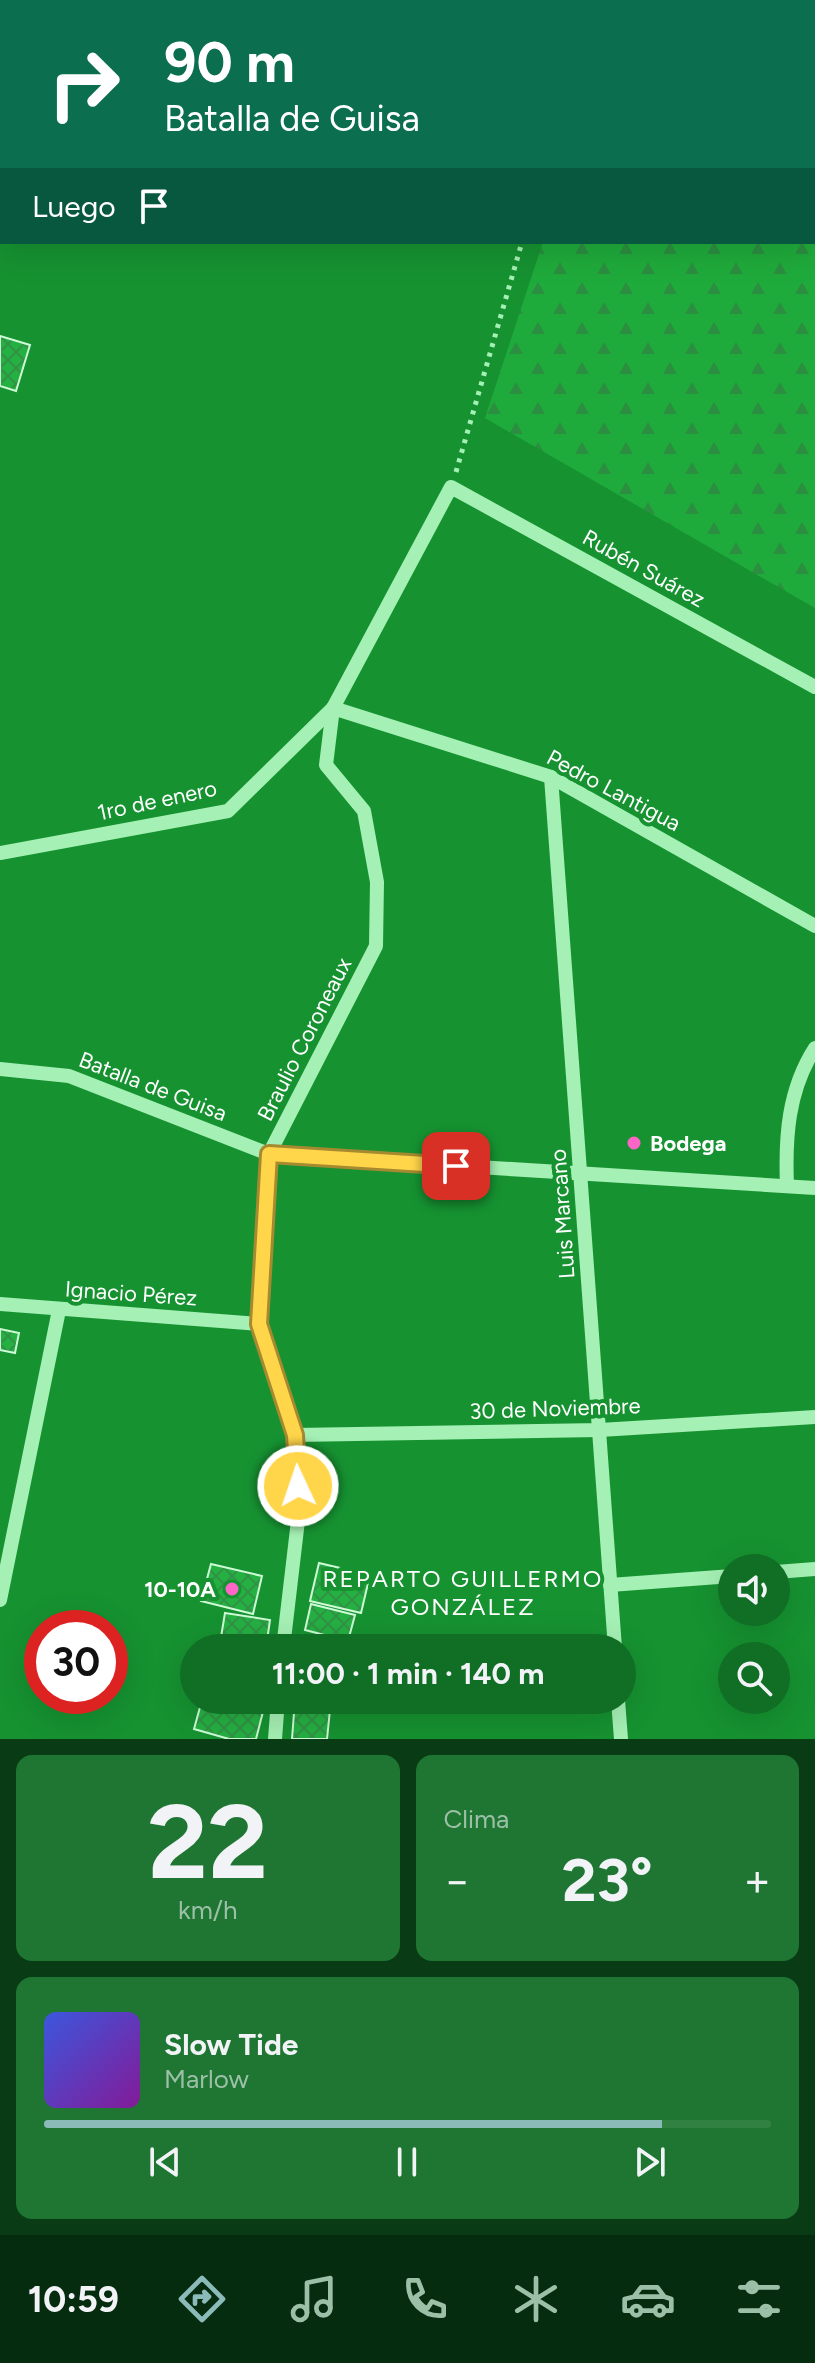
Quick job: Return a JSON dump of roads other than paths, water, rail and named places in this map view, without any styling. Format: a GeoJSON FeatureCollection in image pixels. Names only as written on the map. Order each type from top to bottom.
{"type":"FeatureCollection","features":[{"type":"Feature","properties":{"kind":"street","name":"Rubén Suárez"},"geometry":{"type":"LineString","coordinates":[[451,487],[815,687]]}},
{"type":"Feature","properties":{"kind":"street","name":"Braulio Coroneaux"},"geometry":{"type":"LineString","coordinates":[[285,1634],[299,1512],[295,1435],[259,1324],[269,1154],[376,946],[377,882],[364,811],[326,765],[333,708],[451,487]]}},
{"type":"Feature","properties":{"kind":"street","name":"Pedro Lantigua"},"geometry":{"type":"LineString","coordinates":[[333,708],[551,777],[815,926]]}},
{"type":"Feature","properties":{"kind":"street","name":"1ro de enero"},"geometry":{"type":"LineString","coordinates":[[0,853],[228,811],[333,708]]}},
{"type":"Feature","properties":{"kind":"street","name":"Luis Marcano"},"geometry":{"type":"LineString","coordinates":[[551,777],[614,1634]]}},
{"type":"Feature","properties":{"kind":"street"},"geometry":{"type":"LineString","coordinates":[[787,1186],[785,1132],[804,1065],[815,1048]]}},
{"type":"Feature","properties":{"kind":"street","name":"Batalla de Guisa"},"geometry":{"type":"LineString","coordinates":[[0,1069],[69,1076],[269,1154],[815,1188]]}},
{"type":"Feature","properties":{"kind":"street","name":"Ignacio Pérez"},"geometry":{"type":"LineString","coordinates":[[0,1304],[259,1324]]}},
{"type":"Feature","properties":{"kind":"street"},"geometry":{"type":"LineString","coordinates":[[0,1600],[59,1310]]}},
{"type":"Feature","properties":{"kind":"street","name":"30 de Noviembre"},"geometry":{"type":"LineString","coordinates":[[295,1435],[600,1430],[815,1417]]}},
{"type":"Feature","properties":{"kind":"street"},"geometry":{"type":"LineString","coordinates":[[790,1571],[815,1569]]}},
{"type":"Feature","properties":{"kind":"street"},"geometry":{"type":"LineString","coordinates":[[610,1585],[718,1577]]}},
{"type":"Feature","properties":{"kind":"street"},"geometry":{"type":"LineString","coordinates":[[275,1739],[277,1714]]}},
{"type":"Feature","properties":{"kind":"street"},"geometry":{"type":"LineString","coordinates":[[619,1714],[621,1739]]}},
{"type":"Feature","properties":{"kind":"place","name":"Bodega"},"geometry":{"type":"Point","coordinates":[634,1143]}},
{"type":"Feature","properties":{"kind":"place","name":"10-10A"},"geometry":{"type":"Point","coordinates":[232,1589]}},
{"type":"Feature","properties":{"kind":"district","name":"REPARTO GUILLERMO GONZÁLEZ"},"geometry":{"type":"Point","coordinates":[463,1593]}}]}
